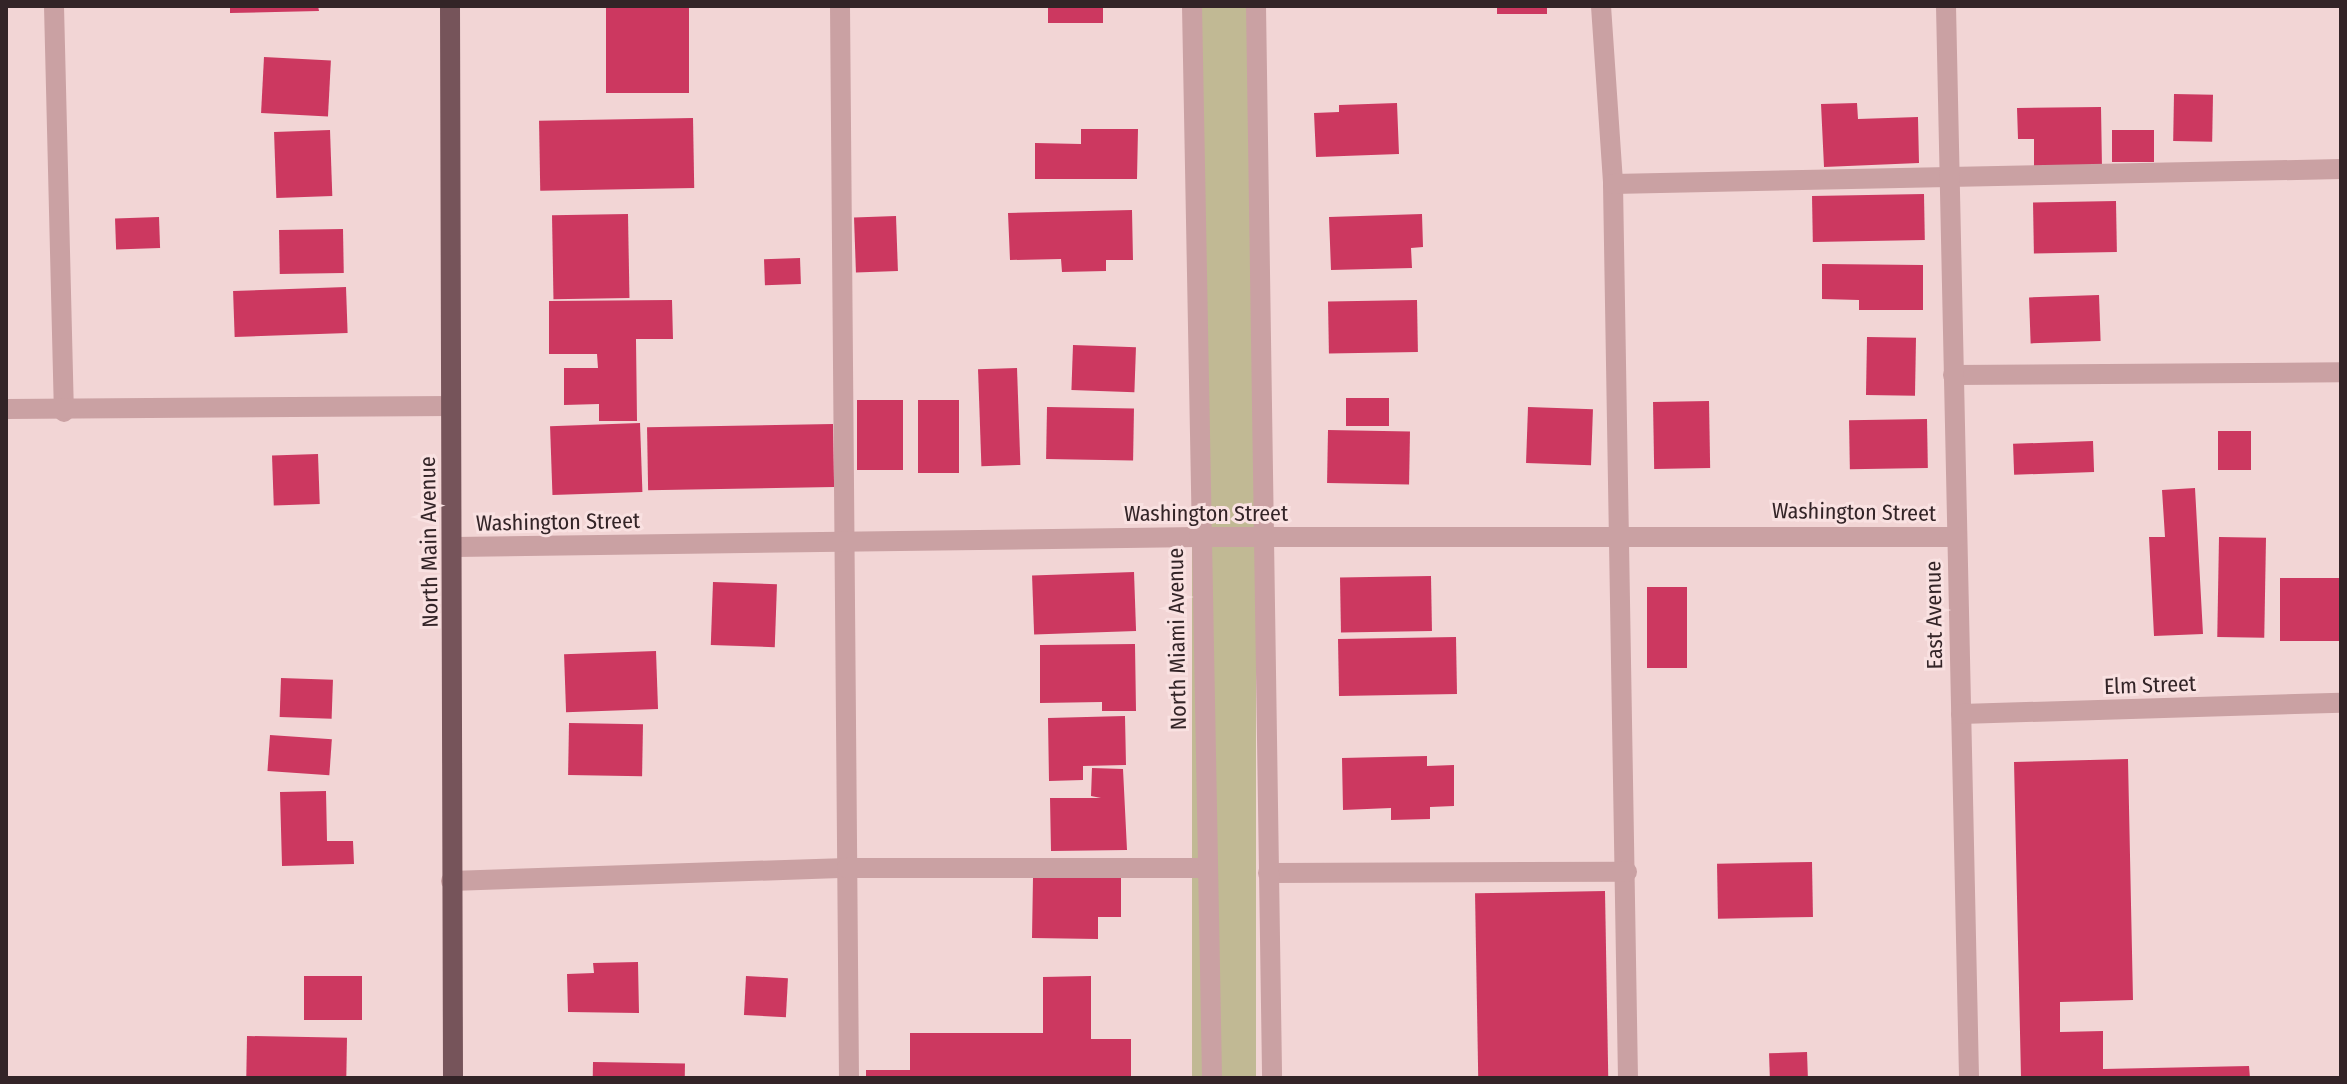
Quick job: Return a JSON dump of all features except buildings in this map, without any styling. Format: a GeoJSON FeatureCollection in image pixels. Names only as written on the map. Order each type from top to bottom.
{"type":"FeatureCollection","features":[{"type":"Feature","properties":{"kind":"main road","name":"North Main Avenue"},"geometry":{"type":"LineString","coordinates":[[450,6],[450,406],[455,547],[451,881],[453,1078]]}},
{"type":"Feature","properties":{"kind":"street"},"geometry":{"type":"LineString","coordinates":[[54,6],[64,412]]}},
{"type":"Feature","properties":{"kind":"street"},"geometry":{"type":"LineString","coordinates":[[840,6],[849,1078]]}},
{"type":"Feature","properties":{"kind":"street","name":"North Miami Avenue"},"geometry":{"type":"LineString","coordinates":[[1192,6],[1199,537],[1212,1078]]}},
{"type":"Feature","properties":{"kind":"street"},"geometry":{"type":"LineString","coordinates":[[1256,6],[1261,537],[1272,1078]]}},
{"type":"Feature","properties":{"kind":"street"},"geometry":{"type":"LineString","coordinates":[[1601,6],[1613,184],[1627,872],[1628,1078]]}},
{"type":"Feature","properties":{"kind":"street","name":"East Avenue"},"geometry":{"type":"LineString","coordinates":[[1946,6],[1969,1078]]}},
{"type":"Feature","properties":{"kind":"street"},"geometry":{"type":"LineString","coordinates":[[1613,184],[2341,169]]}},
{"type":"Feature","properties":{"kind":"street"},"geometry":{"type":"LineString","coordinates":[[1953,375],[2341,372]]}},
{"type":"Feature","properties":{"kind":"street"},"geometry":{"type":"LineString","coordinates":[[6,409],[64,412],[450,406]]}},
{"type":"Feature","properties":{"kind":"street","name":"Washington Street"},"geometry":{"type":"LineString","coordinates":[[455,547],[1199,537],[1957,537]]}},
{"type":"Feature","properties":{"kind":"street","name":"Elm Street"},"geometry":{"type":"LineString","coordinates":[[1961,714],[2341,703]]}},
{"type":"Feature","properties":{"kind":"street"},"geometry":{"type":"LineString","coordinates":[[451,881],[847,868],[1207,868]]}},
{"type":"Feature","properties":{"kind":"street"},"geometry":{"type":"LineString","coordinates":[[1268,873],[1627,872]]}},
{"type":"Feature","properties":{"kind":"shaded area"},"geometry":{"type":"Polygon","coordinates":[[[1192,6],[1256,6],[1256,1078],[1192,1078],[1192,6]]]}}]}
